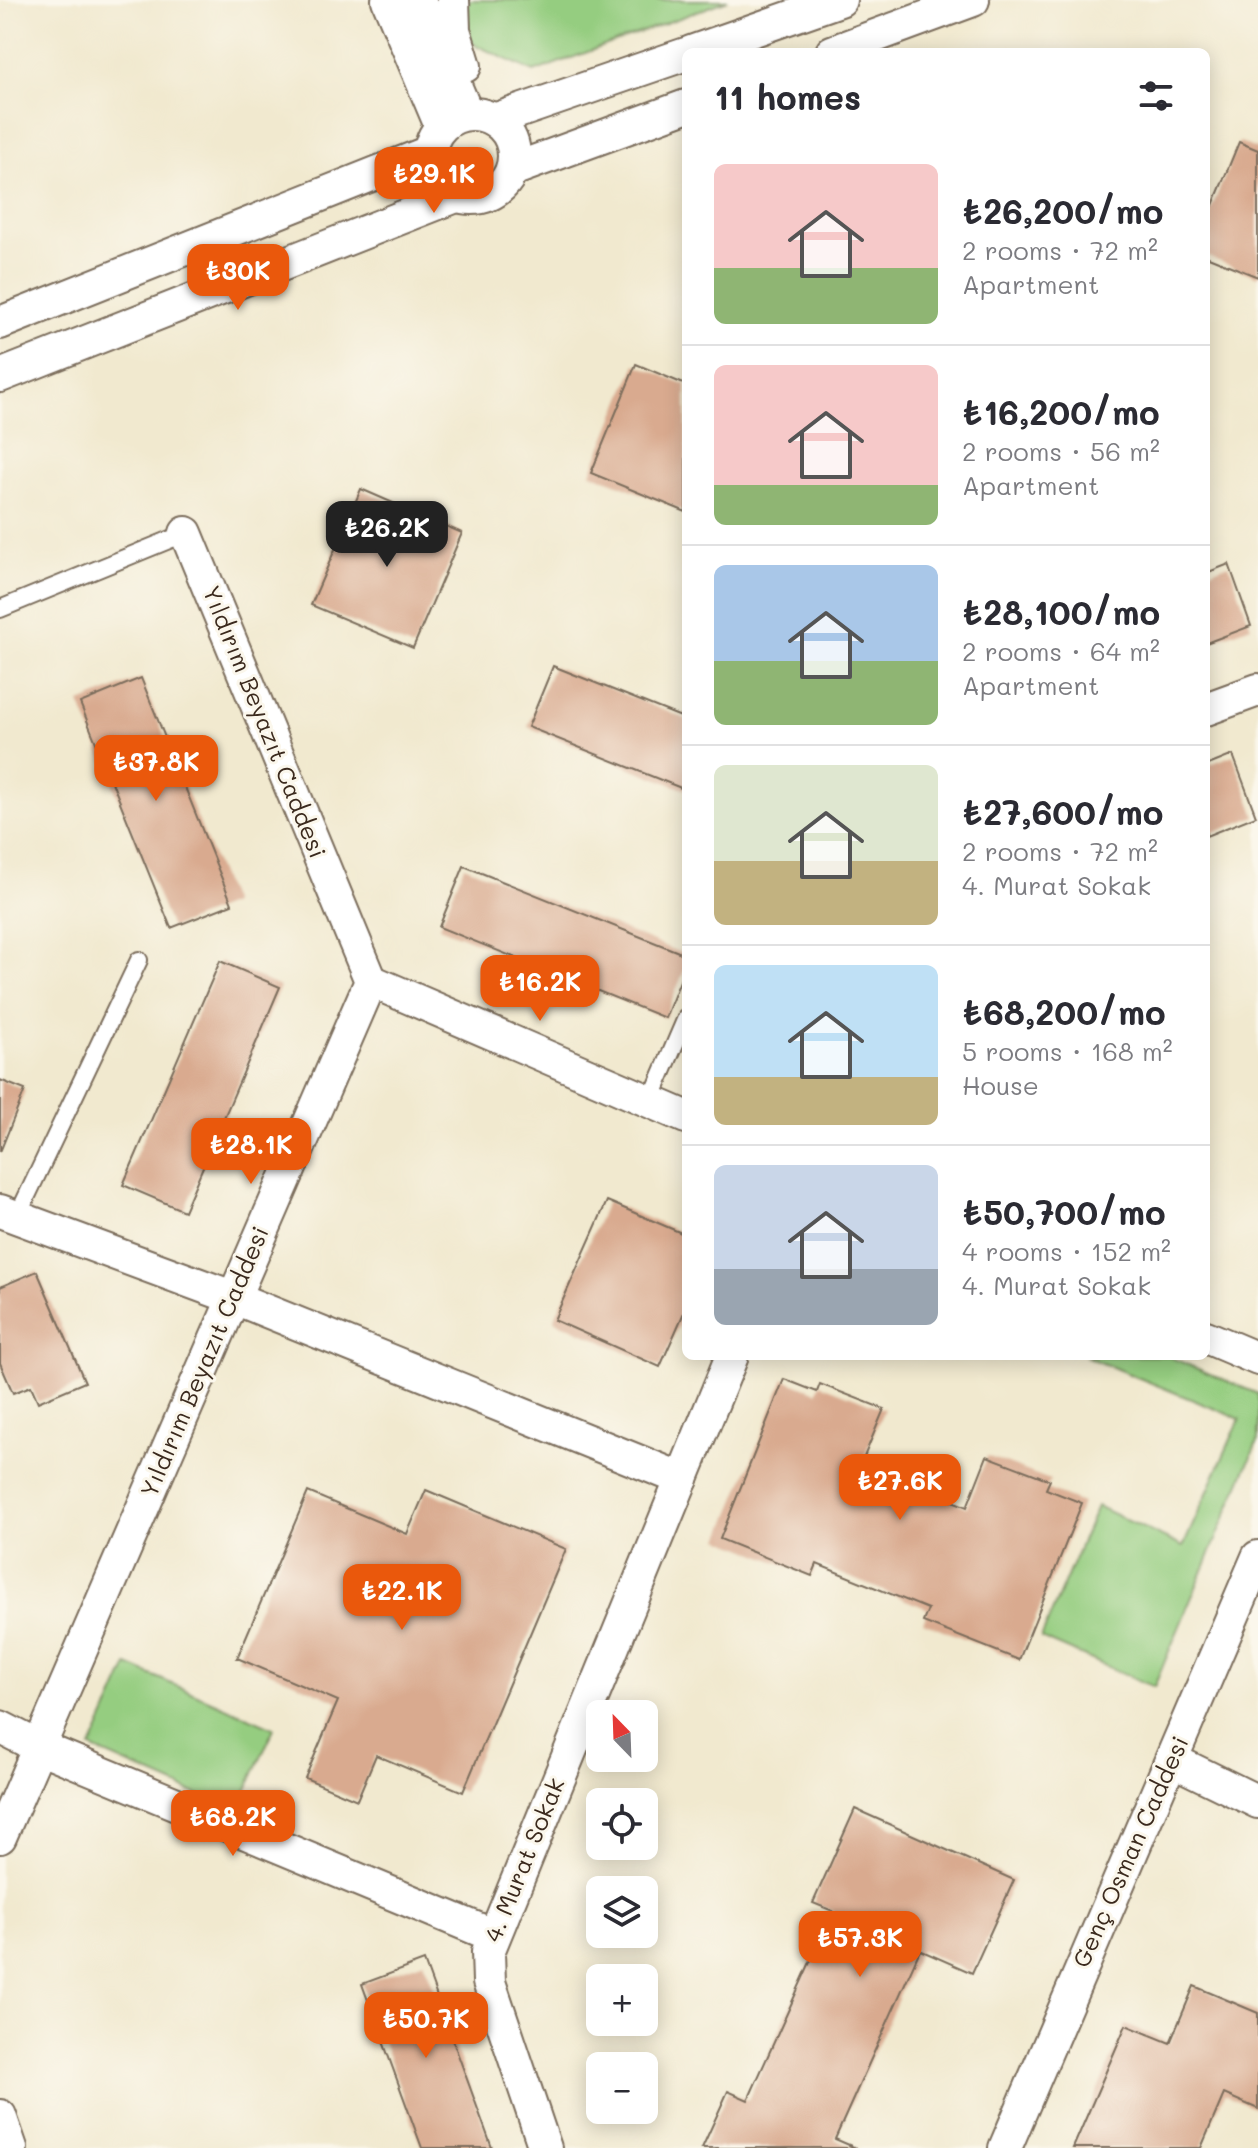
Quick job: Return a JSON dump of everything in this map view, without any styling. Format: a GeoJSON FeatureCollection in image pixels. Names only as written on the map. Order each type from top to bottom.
{"type":"FeatureCollection","features":[{"type":"Feature","properties":{"kind":"street"},"geometry":{"type":"LineString","coordinates":[[388,0],[463,126],[512,143],[512,170]]}},
{"type":"Feature","properties":{"kind":"street"},"geometry":{"type":"LineString","coordinates":[[419,0],[463,126]]}},
{"type":"Feature","properties":{"kind":"street"},"geometry":{"type":"LineString","coordinates":[[453,0],[463,126],[436,179],[456,196]]}},
{"type":"Feature","properties":{"kind":"street"},"geometry":{"type":"LineString","coordinates":[[702,48],[840,0]]}},
{"type":"Feature","properties":{"kind":"street"},"geometry":{"type":"LineString","coordinates":[[843,48],[973,0]]}},
{"type":"Feature","properties":{"kind":"street"},"geometry":{"type":"LineString","coordinates":[[0,323],[463,126],[682,55]]}},
{"type":"Feature","properties":{"kind":"street"},"geometry":{"type":"LineString","coordinates":[[0,376],[456,196],[483,197],[495,191],[512,170],[682,107]]}},
{"type":"Feature","properties":{"kind":"street","name":"Yıldırım Beyazıt Caddesi"},"geometry":{"type":"LineString","coordinates":[[0,1837],[371,981],[186,533]]}},
{"type":"Feature","properties":{"kind":"street"},"geometry":{"type":"LineString","coordinates":[[1210,708],[1258,690]]}},
{"type":"Feature","properties":{"kind":"street"},"geometry":{"type":"LineString","coordinates":[[371,981],[682,1115]]}},
{"type":"Feature","properties":{"kind":"street"},"geometry":{"type":"LineString","coordinates":[[9,1214],[232,1297],[682,1479]]}},
{"type":"Feature","properties":{"kind":"street"},"geometry":{"type":"LineString","coordinates":[[1210,1339],[1258,1359]]}},
{"type":"Feature","properties":{"kind":"street","name":"4. Murat Sokak"},"geometry":{"type":"LineString","coordinates":[[545,2148],[489,1982],[488,1952],[492,1935],[605,1672],[730,1360]]}},
{"type":"Feature","properties":{"kind":"street","name":"Genç Osman Caddesi"},"geometry":{"type":"LineString","coordinates":[[1005,2148],[1258,1557]]}},
{"type":"Feature","properties":{"kind":"street"},"geometry":{"type":"LineString","coordinates":[[0,1727],[39,1747],[492,1935]]}},
{"type":"Feature","properties":{"kind":"street"},"geometry":{"type":"LineString","coordinates":[[1172,1760],[1258,1802]]}},
{"type":"Feature","properties":{"kind":"street"},"geometry":{"type":"LineString","coordinates":[[0,2116],[11,2148]]}},
{"type":"Feature","properties":{"kind":"lane"},"geometry":{"type":"LineString","coordinates":[[0,609],[186,533]]}},
{"type":"Feature","properties":{"kind":"lane"},"geometry":{"type":"LineString","coordinates":[[9,1214],[139,960]]}},
{"type":"Feature","properties":{"kind":"lane"},"geometry":{"type":"LineString","coordinates":[[650,1102],[682,1027]]}},
{"type":"Feature","properties":{"kind":"green space"},"geometry":{"type":"Polygon","coordinates":[[[453,0],[728,0],[534,72],[469,42],[453,0]]]}},
{"type":"Feature","properties":{"kind":"green space"},"geometry":{"type":"Polygon","coordinates":[[[1095,1360],[1177,1360],[1258,1394],[1258,1440],[1154,1687],[1041,1638],[1097,1506],[1183,1547],[1240,1419],[1095,1360]]]}},
{"type":"Feature","properties":{"kind":"green space"},"geometry":{"type":"Polygon","coordinates":[[[128,1665],[274,1728],[237,1812],[91,1748],[128,1665]]]}},
{"type":"Feature","properties":{"kind":"building"},"geometry":{"type":"Polygon","coordinates":[[[1239,142],[1258,150],[1258,277],[1210,258],[1210,212],[1239,142]]]}},
{"type":"Feature","properties":{"kind":"building"},"geometry":{"type":"Polygon","coordinates":[[[636,364],[682,383],[682,510],[591,473],[636,364]]]}},
{"type":"Feature","properties":{"kind":"building"},"geometry":{"type":"Polygon","coordinates":[[[361,489],[462,533],[413,648],[311,605],[361,489]]]}},
{"type":"Feature","properties":{"kind":"building"},"geometry":{"type":"Polygon","coordinates":[[[1229,564],[1251,626],[1210,641],[1210,571],[1229,564]]]}},
{"type":"Feature","properties":{"kind":"building"},"geometry":{"type":"Polygon","coordinates":[[[553,666],[682,717],[682,788],[528,727],[553,666]]]}},
{"type":"Feature","properties":{"kind":"building"},"geometry":{"type":"Polygon","coordinates":[[[141,678],[232,904],[171,928],[80,703],[141,678]]]}},
{"type":"Feature","properties":{"kind":"building"},"geometry":{"type":"Polygon","coordinates":[[[1233,755],[1256,816],[1210,834],[1210,764],[1233,755]]]}},
{"type":"Feature","properties":{"kind":"building"},"geometry":{"type":"Polygon","coordinates":[[[464,866],[682,953],[682,976],[665,1018],[439,927],[464,866]]]}},
{"type":"Feature","properties":{"kind":"building"},"geometry":{"type":"Polygon","coordinates":[[[220,961],[280,987],[184,1211],[123,1185],[220,961]]]}},
{"type":"Feature","properties":{"kind":"building"},"geometry":{"type":"Polygon","coordinates":[[[0,1080],[25,1090],[0,1152],[0,1080]]]}},
{"type":"Feature","properties":{"kind":"building"},"geometry":{"type":"Polygon","coordinates":[[[607,1201],[682,1233],[682,1317],[660,1367],[554,1320],[607,1201]]]}},
{"type":"Feature","properties":{"kind":"building"},"geometry":{"type":"Polygon","coordinates":[[[37,1271],[85,1382],[38,1402],[31,1386],[13,1393],[0,1363],[0,1287],[37,1271]]]}},
{"type":"Feature","properties":{"kind":"building"},"geometry":{"type":"Polygon","coordinates":[[[784,1379],[817,1392],[820,1384],[884,1409],[861,1464],[967,1507],[987,1456],[1050,1480],[1046,1489],[1082,1503],[1019,1660],[923,1622],[928,1609],[817,1564],[812,1576],[720,1539],[784,1379]]]}},
{"type":"Feature","properties":{"kind":"building"},"geometry":{"type":"Polygon","coordinates":[[[426,1490],[566,1549],[463,1792],[376,1755],[357,1800],[305,1778],[338,1701],[237,1658],[308,1492],[407,1534],[426,1490]]]}},
{"type":"Feature","properties":{"kind":"building"},"geometry":{"type":"Polygon","coordinates":[[[855,1809],[1014,1880],[972,1973],[920,1950],[835,2139],[856,2148],[702,2148],[728,2091],[748,2100],[833,1911],[813,1903],[855,1809]]]}},
{"type":"Feature","properties":{"kind":"building"},"geometry":{"type":"Polygon","coordinates":[[[424,1961],[492,2148],[422,2148],[362,1984],[424,1961]]]}},
{"type":"Feature","properties":{"kind":"building"},"geometry":{"type":"Polygon","coordinates":[[[1194,1986],[1258,2013],[1258,2109],[1224,2094],[1201,2148],[1073,2148],[1126,2025],[1170,2043],[1194,1986]]]}}]}
